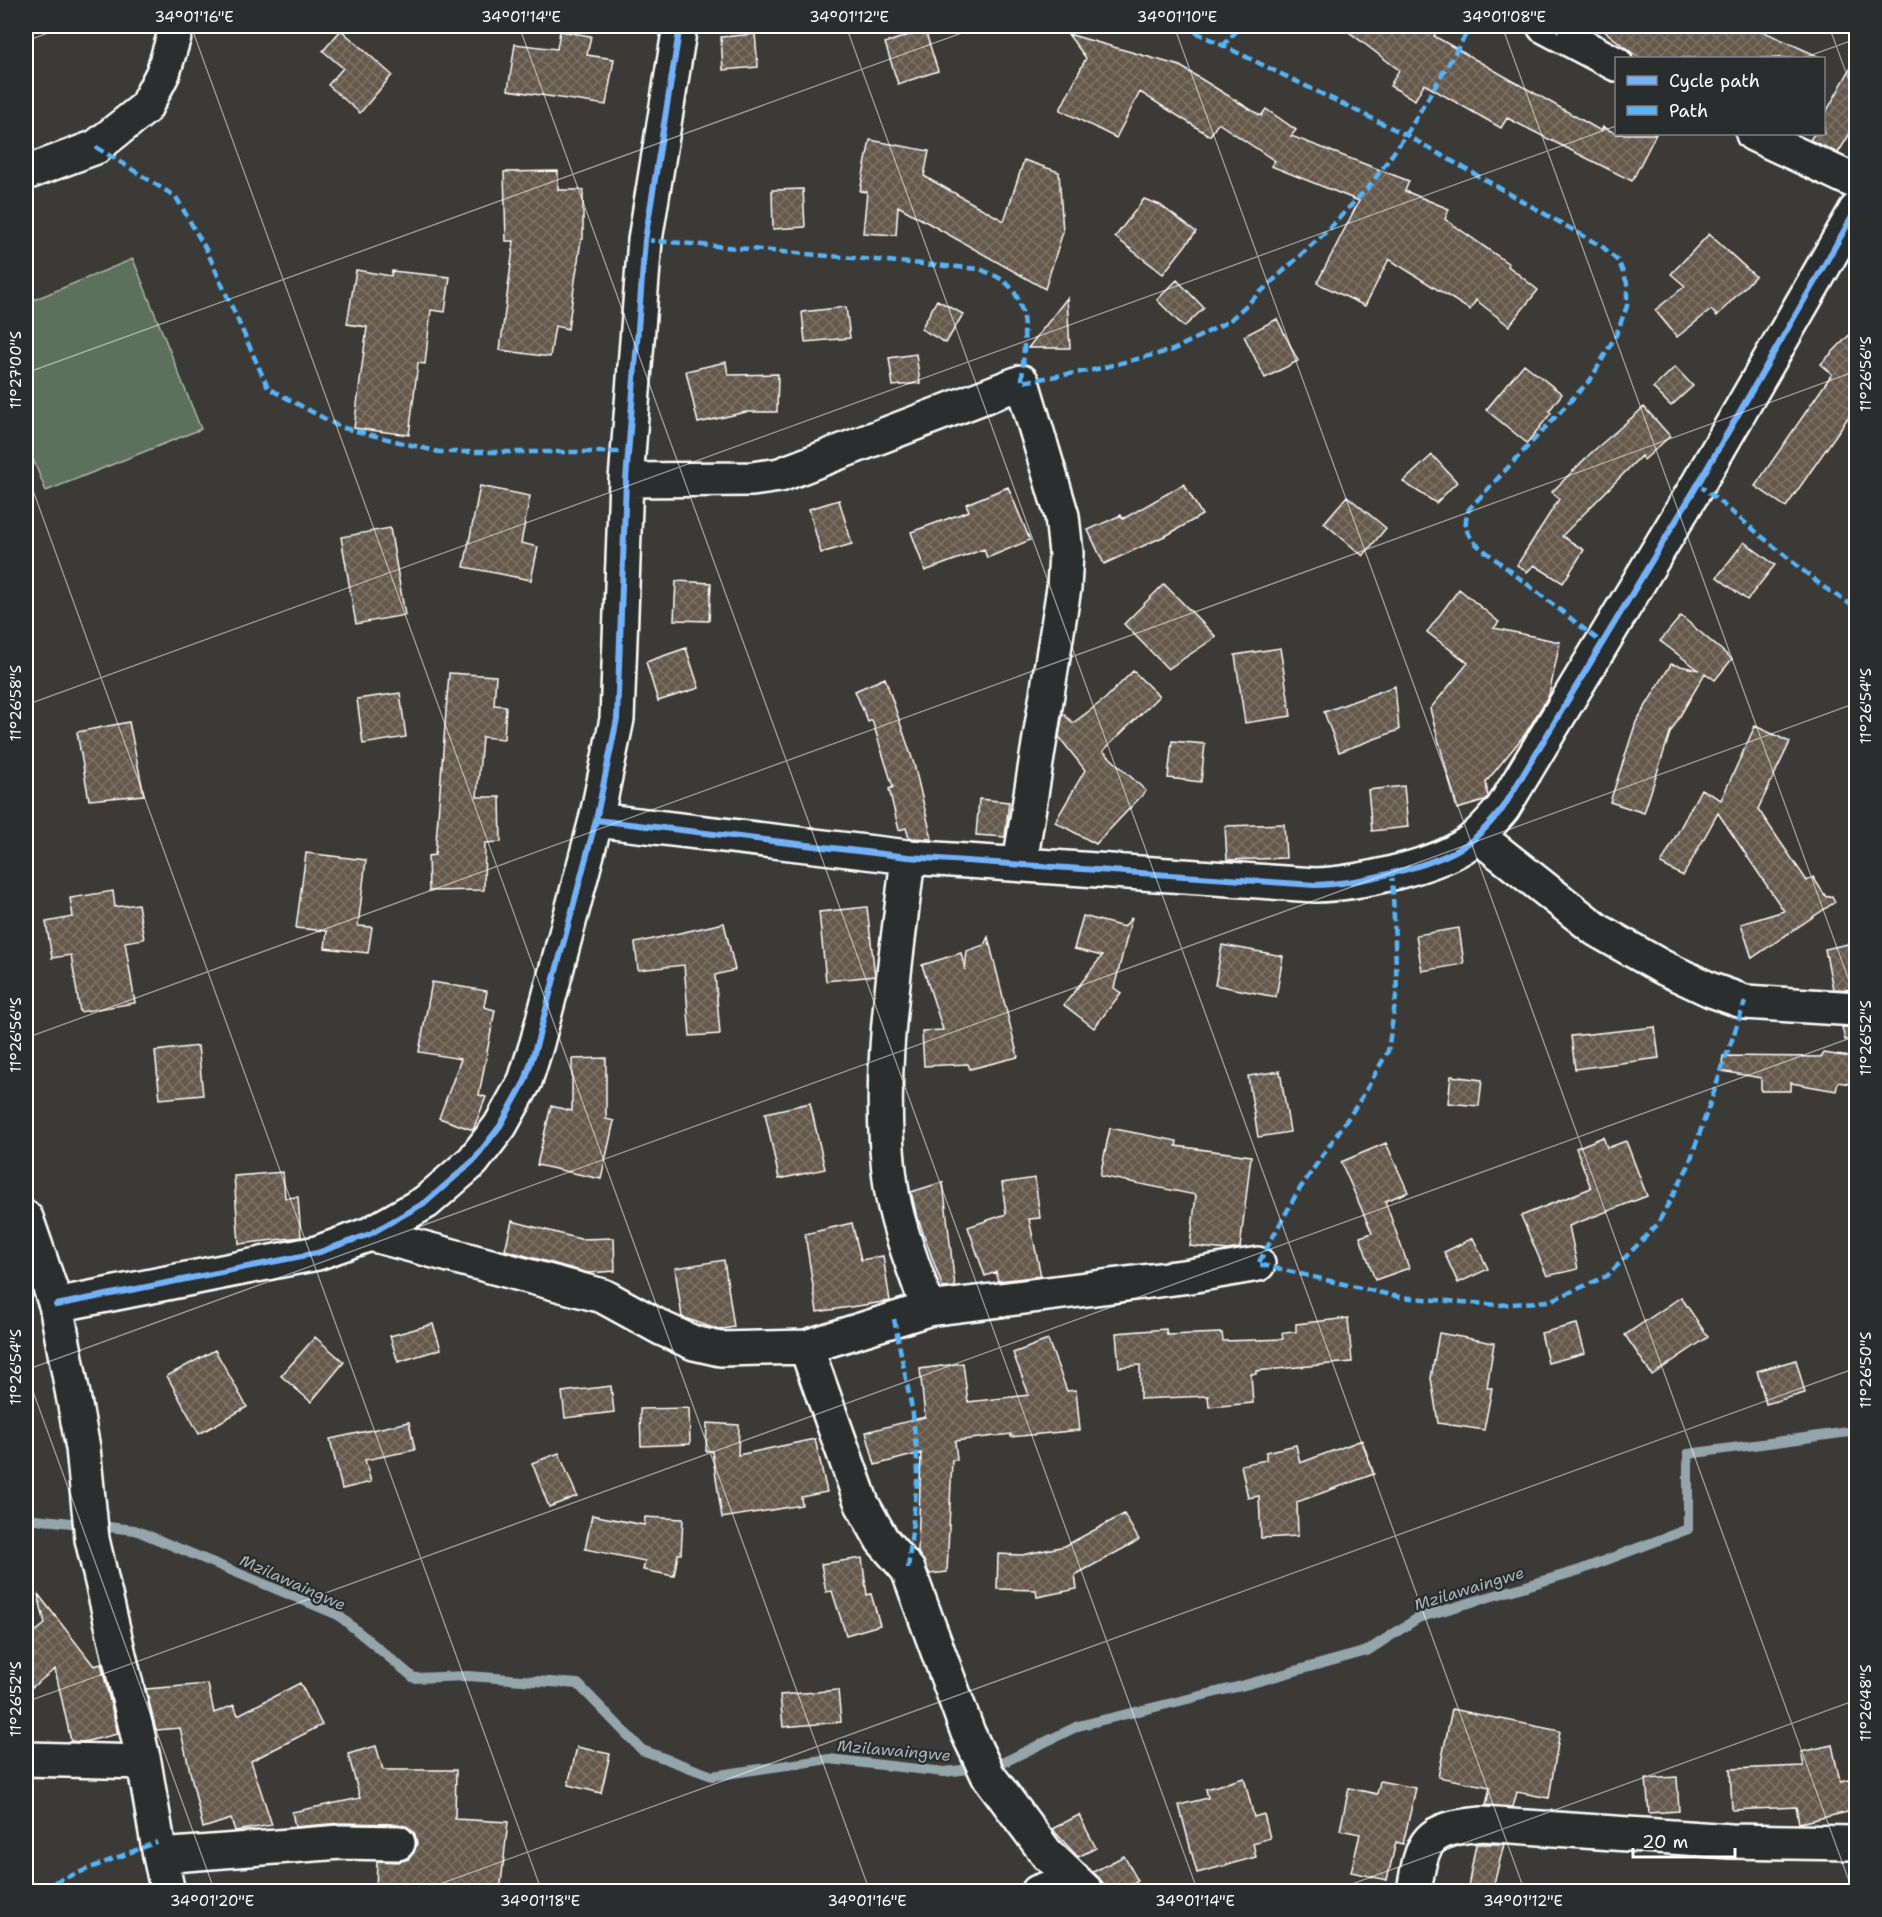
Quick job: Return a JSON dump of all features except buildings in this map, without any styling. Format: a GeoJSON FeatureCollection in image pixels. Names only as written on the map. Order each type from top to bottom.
{"type":"FeatureCollection","features":[{"type":"Feature","properties":{"kind":"street"},"geometry":{"type":"LineString","coordinates":[[26,173],[96,147],[145,108],[163,73],[177,26]]}},
{"type":"Feature","properties":{"kind":"street"},"geometry":{"type":"LineString","coordinates":[[56,1305],[317,1253],[370,1234],[426,1202],[472,1161],[500,1126],[525,1081],[596,820],[617,719],[626,480],[645,240],[680,26]]}},
{"type":"Feature","properties":{"kind":"street"},"geometry":{"type":"LineString","coordinates":[[1544,26],[1615,63]]}},
{"type":"Feature","properties":{"kind":"street"},"geometry":{"type":"LineString","coordinates":[[1755,135],[1857,182]]}},
{"type":"Feature","properties":{"kind":"street"},"geometry":{"type":"LineString","coordinates":[[596,820],[908,857],[1315,885],[1341,884],[1392,873],[1446,855],[1478,836],[1509,798],[1698,484],[1857,210]]}},
{"type":"Feature","properties":{"kind":"street"},"geometry":{"type":"LineString","coordinates":[[626,480],[752,479],[780,475],[1022,382],[1062,516],[1066,553],[1064,588],[1020,863]]}},
{"type":"Feature","properties":{"kind":"street"},"geometry":{"type":"LineString","coordinates":[[1478,836],[1597,930],[1662,967],[1710,990],[1745,1002],[1857,1009]]}},
{"type":"Feature","properties":{"kind":"street"},"geometry":{"type":"LineString","coordinates":[[908,857],[885,1089],[891,1185],[902,1229],[928,1309]]}},
{"type":"Feature","properties":{"kind":"street"},"geometry":{"type":"LineString","coordinates":[[26,1218],[56,1305],[83,1448],[92,1539],[144,1762],[168,1892]]}},
{"type":"Feature","properties":{"kind":"street"},"geometry":{"type":"LineString","coordinates":[[370,1234],[603,1296],[663,1329],[694,1342],[720,1349],[806,1347],[928,1309],[1190,1276],[1258,1264]]}},
{"type":"Feature","properties":{"kind":"street"},"geometry":{"type":"LineString","coordinates":[[806,1347],[862,1504],[882,1540],[908,1570],[968,1733],[985,1769],[1047,1854],[1081,1885]]}},
{"type":"Feature","properties":{"kind":"street"},"geometry":{"type":"LineString","coordinates":[[26,1759],[144,1762]]}},
{"type":"Feature","properties":{"kind":"street"},"geometry":{"type":"LineString","coordinates":[[1414,1892],[1420,1856],[1424,1848],[1440,1832],[1454,1827],[1482,1824],[1730,1841],[1857,1842]]}},
{"type":"Feature","properties":{"kind":"street"},"geometry":{"type":"LineString","coordinates":[[160,1856],[341,1842],[398,1843]]}},
{"type":"Feature","properties":{"kind":"street"},"geometry":{"type":"LineString","coordinates":[[1038,1892],[1081,1885]]}},
{"type":"Feature","properties":{"kind":"green space"},"geometry":{"type":"Polygon","coordinates":[[[133,259],[201,429],[46,491],[26,442],[26,303],[133,259]]]}},
{"type":"Feature","properties":{"kind":"waterway","name":"Mzilawaingwe"},"geometry":{"type":"LineString","coordinates":[[26,1518],[135,1530],[338,1615],[414,1678],[468,1676],[578,1684],[642,1750],[712,1776],[829,1759],[944,1772],[996,1766],[1078,1726],[1241,1686],[1367,1651],[1418,1618],[1580,1570],[1688,1529],[1688,1454],[1856,1431]]}},
{"type":"Feature","properties":{"kind":"marked path"},"geometry":{"type":"LineString","coordinates":[[1183,26],[1406,135],[1603,247],[1619,262],[1627,283],[1627,306],[1616,335],[1591,379],[1469,509],[1466,520],[1467,532],[1476,544],[1602,643]]}},
{"type":"Feature","properties":{"kind":"marked path"},"geometry":{"type":"LineString","coordinates":[[1222,47],[1241,26]]}},
{"type":"Feature","properties":{"kind":"marked path"},"geometry":{"type":"LineString","coordinates":[[645,240],[980,269],[1005,282],[1014,291],[1019,302],[1024,329],[1022,382],[1093,370],[1173,350],[1229,321],[1328,230],[1372,183],[1406,135],[1471,26]]}},
{"type":"Feature","properties":{"kind":"marked path"},"geometry":{"type":"LineString","coordinates":[[1556,31],[1562,26]]}},
{"type":"Feature","properties":{"kind":"marked path"},"geometry":{"type":"LineString","coordinates":[[96,147],[176,197],[207,251],[268,388],[340,427],[439,452],[629,452]]}},
{"type":"Feature","properties":{"kind":"marked path"},"geometry":{"type":"LineString","coordinates":[[1698,484],[1822,586],[1856,608]]}},
{"type":"Feature","properties":{"kind":"marked path"},"geometry":{"type":"LineString","coordinates":[[1392,872],[1397,990],[1388,1051],[1361,1099],[1297,1193],[1258,1264],[1399,1297],[1499,1305],[1550,1301],[1607,1276],[1657,1225],[1688,1167],[1745,1002]]}},
{"type":"Feature","properties":{"kind":"marked path"},"geometry":{"type":"LineString","coordinates":[[894,1319],[913,1414],[918,1472],[908,1570]]}},
{"type":"Feature","properties":{"kind":"marked path"},"geometry":{"type":"LineString","coordinates":[[29,1892],[157,1842]]}},
{"type":"Feature","properties":{"kind":"cycle path"},"geometry":{"type":"LineString","coordinates":[[56,1305],[317,1253],[370,1234],[426,1202],[473,1161],[500,1126],[525,1081],[596,820],[617,719],[626,480],[645,240],[680,26]]}},
{"type":"Feature","properties":{"kind":"cycle path"},"geometry":{"type":"LineString","coordinates":[[596,820],[908,857],[1315,885],[1394,873],[1453,852],[1477,836],[1503,808],[1698,484],[1856,210]]}}]}
